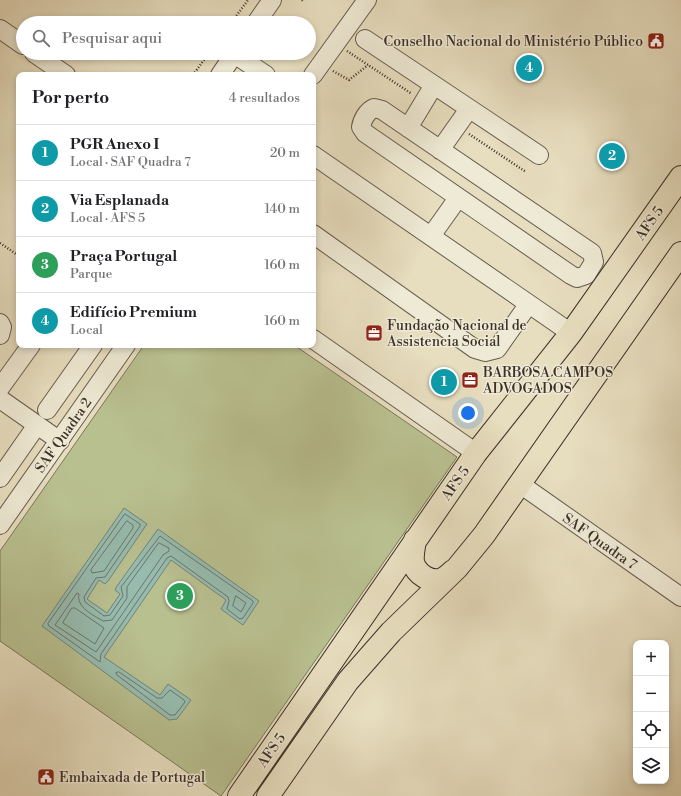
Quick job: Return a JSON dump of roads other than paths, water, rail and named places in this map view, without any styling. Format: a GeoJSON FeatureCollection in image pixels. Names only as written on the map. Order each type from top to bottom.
{"type":"FeatureCollection","features":[{"type":"Feature","properties":{"kind":"main road","name":"AFS 5"},"geometry":{"type":"LineString","coordinates":[[239,796],[476,452],[571,333],[681,177]]}},
{"type":"Feature","properties":{"kind":"main road","name":"AFS 5"},"geometry":{"type":"LineString","coordinates":[[268,796],[348,681],[391,632],[457,568],[520,484],[681,253]]}},
{"type":"Feature","properties":{"kind":"main road"},"geometry":{"type":"LineString","coordinates":[[415,540],[413,561],[415,567],[423,576],[433,580],[442,579],[457,568]]}},
{"type":"Feature","properties":{"kind":"street"},"geometry":{"type":"LineString","coordinates":[[261,16],[272,0]]}},
{"type":"Feature","properties":{"kind":"street"},"geometry":{"type":"LineString","coordinates":[[315,72],[367,0]]}},
{"type":"Feature","properties":{"kind":"street"},"geometry":{"type":"LineString","coordinates":[[0,29],[16,40]]}},
{"type":"Feature","properties":{"kind":"street"},"geometry":{"type":"LineString","coordinates":[[365,39],[538,155]]}},
{"type":"Feature","properties":{"kind":"street"},"geometry":{"type":"LineString","coordinates":[[44,60],[62,72]]}},
{"type":"Feature","properties":{"kind":"street"},"geometry":{"type":"LineString","coordinates":[[222,72],[230,60]]}},
{"type":"Feature","properties":{"kind":"street"},"geometry":{"type":"LineString","coordinates":[[245,60],[262,72]]}},
{"type":"Feature","properties":{"kind":"street"},"geometry":{"type":"LineString","coordinates":[[408,128],[434,86]]}},
{"type":"Feature","properties":{"kind":"street"},"geometry":{"type":"LineString","coordinates":[[374,108],[382,110],[408,128],[592,253],[594,262],[586,275],[577,278],[570,276],[365,133],[361,127],[362,122],[370,110],[374,108]]}},
{"type":"Feature","properties":{"kind":"street"},"geometry":{"type":"LineString","coordinates":[[440,150],[469,109]]}},
{"type":"Feature","properties":{"kind":"street"},"geometry":{"type":"LineString","coordinates":[[316,162],[431,236],[528,305],[571,333]]}},
{"type":"Feature","properties":{"kind":"street"},"geometry":{"type":"LineString","coordinates":[[431,236],[458,198]]}},
{"type":"Feature","properties":{"kind":"street"},"geometry":{"type":"LineString","coordinates":[[316,236],[475,348],[485,352],[497,349],[528,305]]}},
{"type":"Feature","properties":{"kind":"street"},"geometry":{"type":"LineString","coordinates":[[0,323],[2,327],[0,335]]}},
{"type":"Feature","properties":{"kind":"street"},"geometry":{"type":"LineString","coordinates":[[316,341],[476,452]]}},
{"type":"Feature","properties":{"kind":"street"},"geometry":{"type":"LineString","coordinates":[[2,382],[29,348]]}},
{"type":"Feature","properties":{"kind":"street"},"geometry":{"type":"LineString","coordinates":[[0,478],[91,348]]}},
{"type":"Feature","properties":{"kind":"street","name":"SAF Quadra 2"},"geometry":{"type":"LineString","coordinates":[[0,525],[124,348]]}},
{"type":"Feature","properties":{"kind":"street"},"geometry":{"type":"LineString","coordinates":[[0,399],[42,418],[60,441]]}},
{"type":"Feature","properties":{"kind":"street","name":"SAF Quadra 7"},"geometry":{"type":"LineString","coordinates":[[520,484],[681,596]]}},
{"type":"Feature","properties":{"kind":"water"},"geometry":{"type":"Polygon","coordinates":[[[124,508],[147,524],[108,581],[105,584],[99,580],[87,599],[107,613],[120,594],[115,590],[117,586],[158,529],[259,601],[243,625],[221,609],[226,600],[171,560],[104,657],[160,695],[168,684],[191,700],[177,719],[169,720],[42,626],[124,508]]]}},
{"type":"Feature","properties":{"kind":"place","name":"Conselho Nacional do Ministério Público"},"geometry":{"type":"Point","coordinates":[656,41]}},
{"type":"Feature","properties":{"kind":"place","name":"Edifício Premium"},"geometry":{"type":"Point","coordinates":[529,68]}},
{"type":"Feature","properties":{"kind":"place","name":"Via Esplanada"},"geometry":{"type":"Point","coordinates":[612,156]}},
{"type":"Feature","properties":{"kind":"place","name":"Fundação Nacional de Assistencia Social"},"geometry":{"type":"Point","coordinates":[374,333]}},
{"type":"Feature","properties":{"kind":"place","name":"BARBOSA CAMPOS ADVOGADOS"},"geometry":{"type":"Point","coordinates":[470,380]}},
{"type":"Feature","properties":{"kind":"place","name":"PGR Anexo I"},"geometry":{"type":"Point","coordinates":[444,382]}},
{"type":"Feature","properties":{"kind":"place","name":"Praça Portugal"},"geometry":{"type":"Point","coordinates":[180,596]}},
{"type":"Feature","properties":{"kind":"place","name":"Embaixada de Portugal"},"geometry":{"type":"Point","coordinates":[46,777]}}]}
